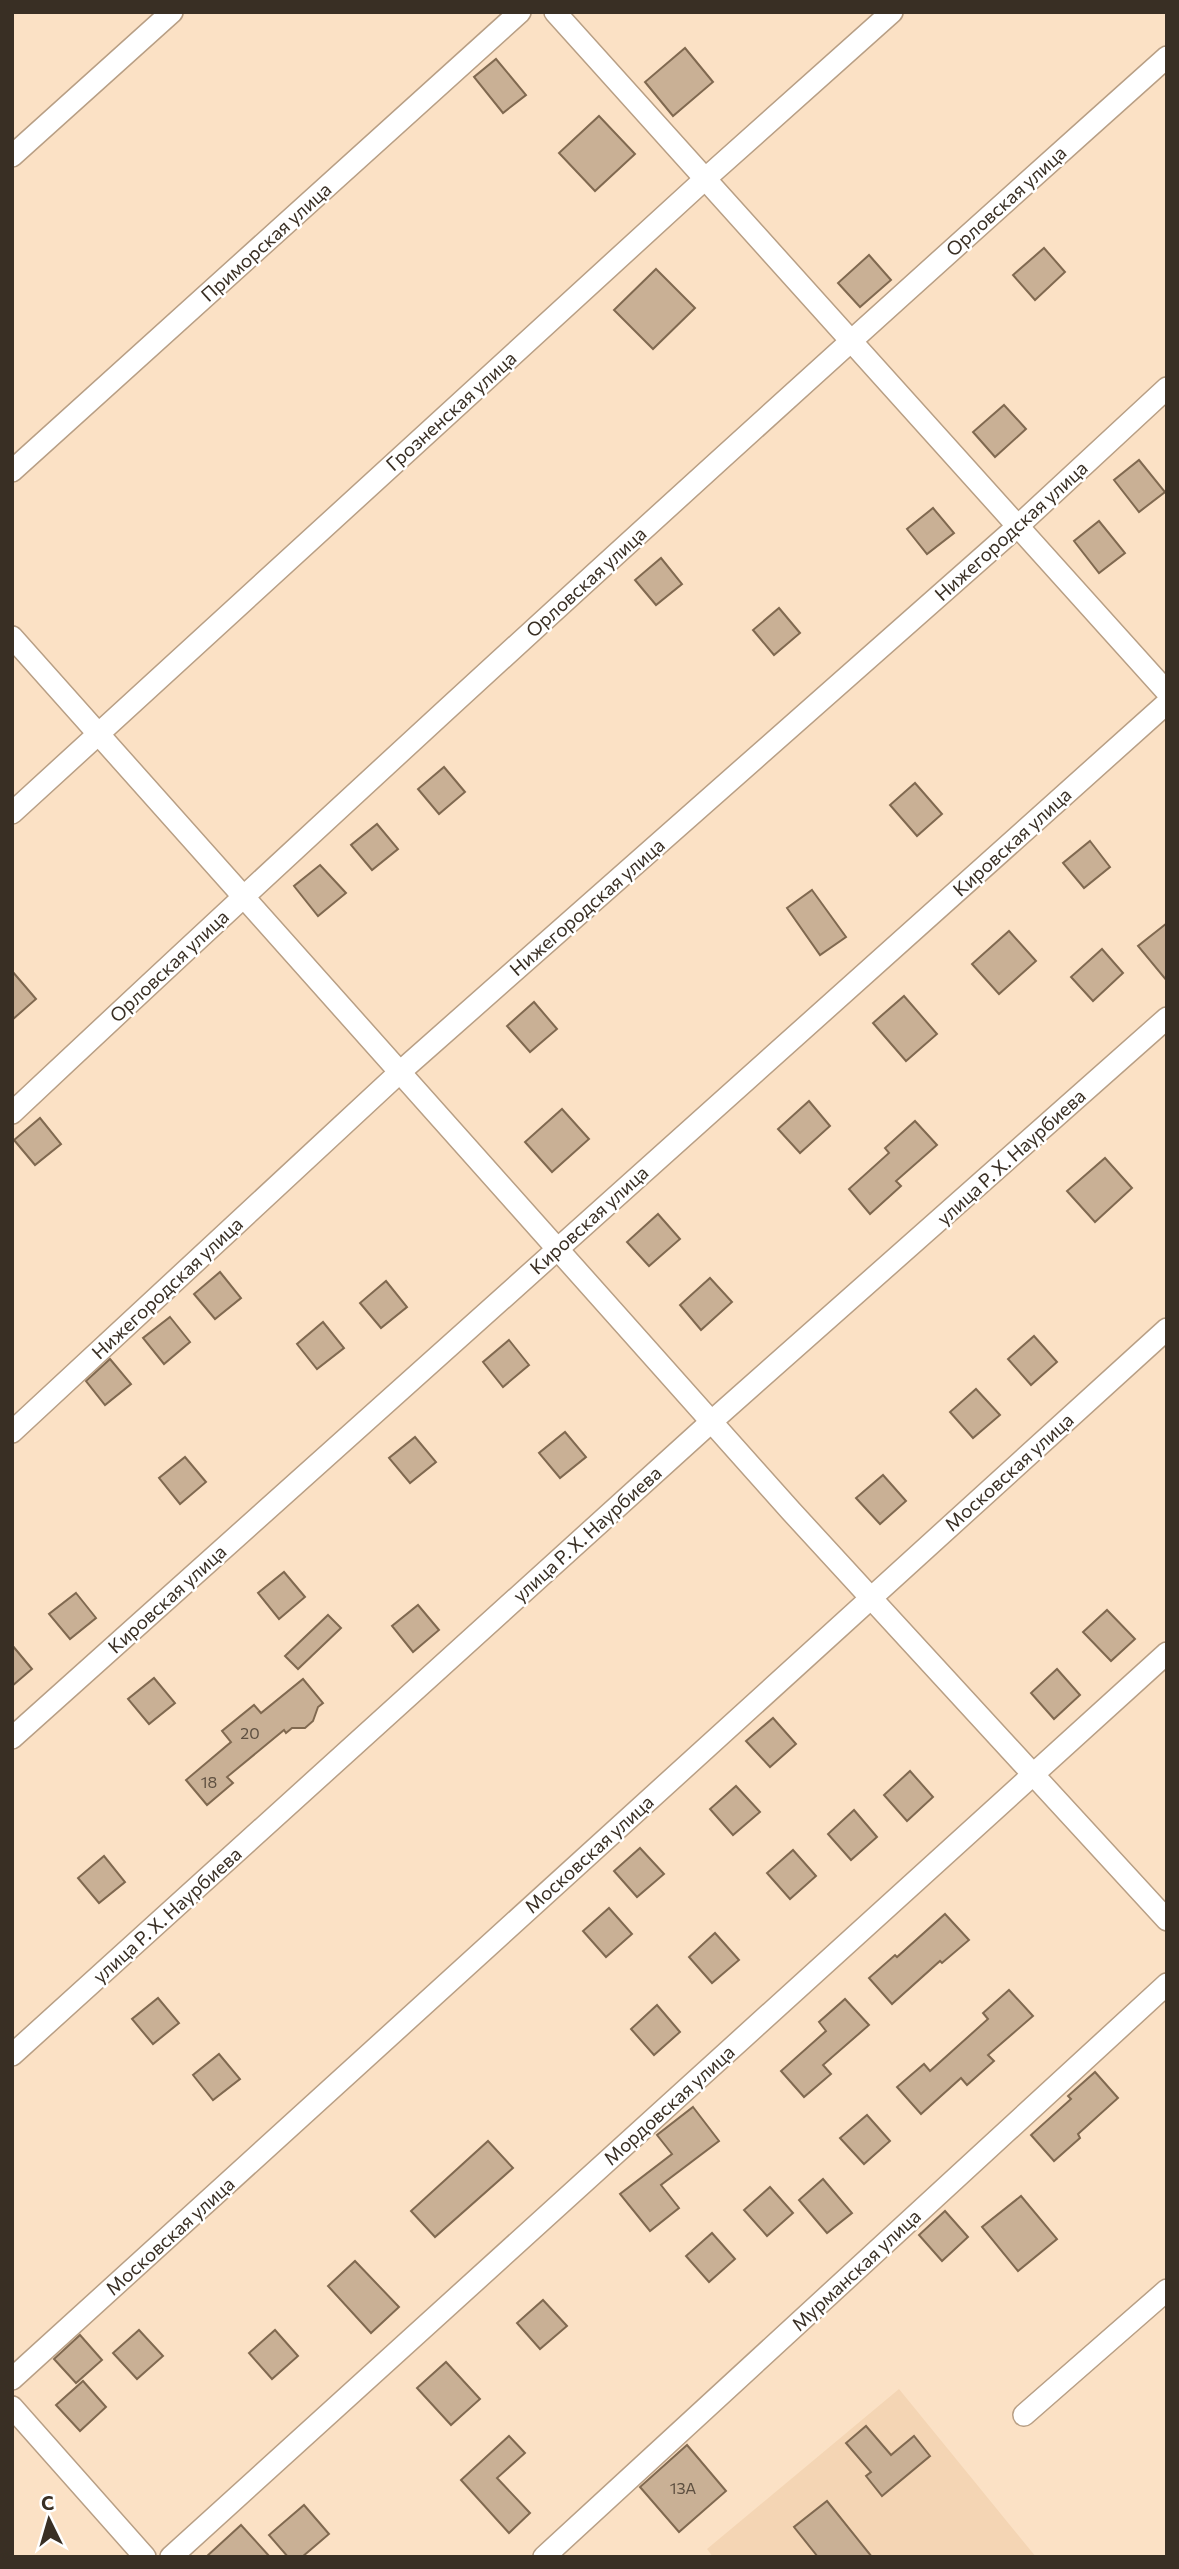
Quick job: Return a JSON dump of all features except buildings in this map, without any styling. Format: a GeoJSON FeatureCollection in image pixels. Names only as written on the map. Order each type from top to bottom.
{"type":"FeatureCollection","features":[{"type":"Feature","properties":{"kind":"street"},"geometry":{"type":"LineString","coordinates":[[12,156],[172,12]]}},
{"type":"Feature","properties":{"kind":"street","name":"Приморская улица"},"geometry":{"type":"LineString","coordinates":[[12,471],[520,12]]}},
{"type":"Feature","properties":{"kind":"street"},"geometry":{"type":"LineString","coordinates":[[555,12],[1167,692]]}},
{"type":"Feature","properties":{"kind":"street","name":"Грозненская улица"},"geometry":{"type":"LineString","coordinates":[[12,813],[705,179],[892,12]]}},
{"type":"Feature","properties":{"kind":"street","name":"Орловская улица"},"geometry":{"type":"LineString","coordinates":[[12,1113],[243,896],[850,341],[1167,57]]}},
{"type":"Feature","properties":{"kind":"street","name":"Нижегородская улица"},"geometry":{"type":"LineString","coordinates":[[12,1432],[400,1072],[1017,526],[1167,388]]}},
{"type":"Feature","properties":{"kind":"street"},"geometry":{"type":"LineString","coordinates":[[12,637],[711,1422],[1167,1920]]}},
{"type":"Feature","properties":{"kind":"street","name":"Кировская улица"},"geometry":{"type":"LineString","coordinates":[[12,1738],[1167,703]]}},
{"type":"Feature","properties":{"kind":"street","name":"улица Р. Х. Наурбиева"},"geometry":{"type":"LineString","coordinates":[[12,2055],[711,1422],[1167,1018]]}},
{"type":"Feature","properties":{"kind":"street","name":"Московская улица"},"geometry":{"type":"LineString","coordinates":[[12,2379],[1167,1329]]}},
{"type":"Feature","properties":{"kind":"street","name":"Мордовская улица"},"geometry":{"type":"LineString","coordinates":[[171,2557],[1167,1653]]}},
{"type":"Feature","properties":{"kind":"street","name":"Мурманская улица"},"geometry":{"type":"LineString","coordinates":[[544,2557],[1167,1984]]}},
{"type":"Feature","properties":{"kind":"street"},"geometry":{"type":"LineString","coordinates":[[1024,2415],[1167,2290]]}},
{"type":"Feature","properties":{"kind":"street"},"geometry":{"type":"LineString","coordinates":[[13,2410],[145,2557]]}},
{"type":"Feature","properties":{"kind":"shaded area"},"geometry":{"type":"Polygon","coordinates":[[[899,2389],[1036,2557],[713,2557],[707,2549],[899,2389]]]}}]}
